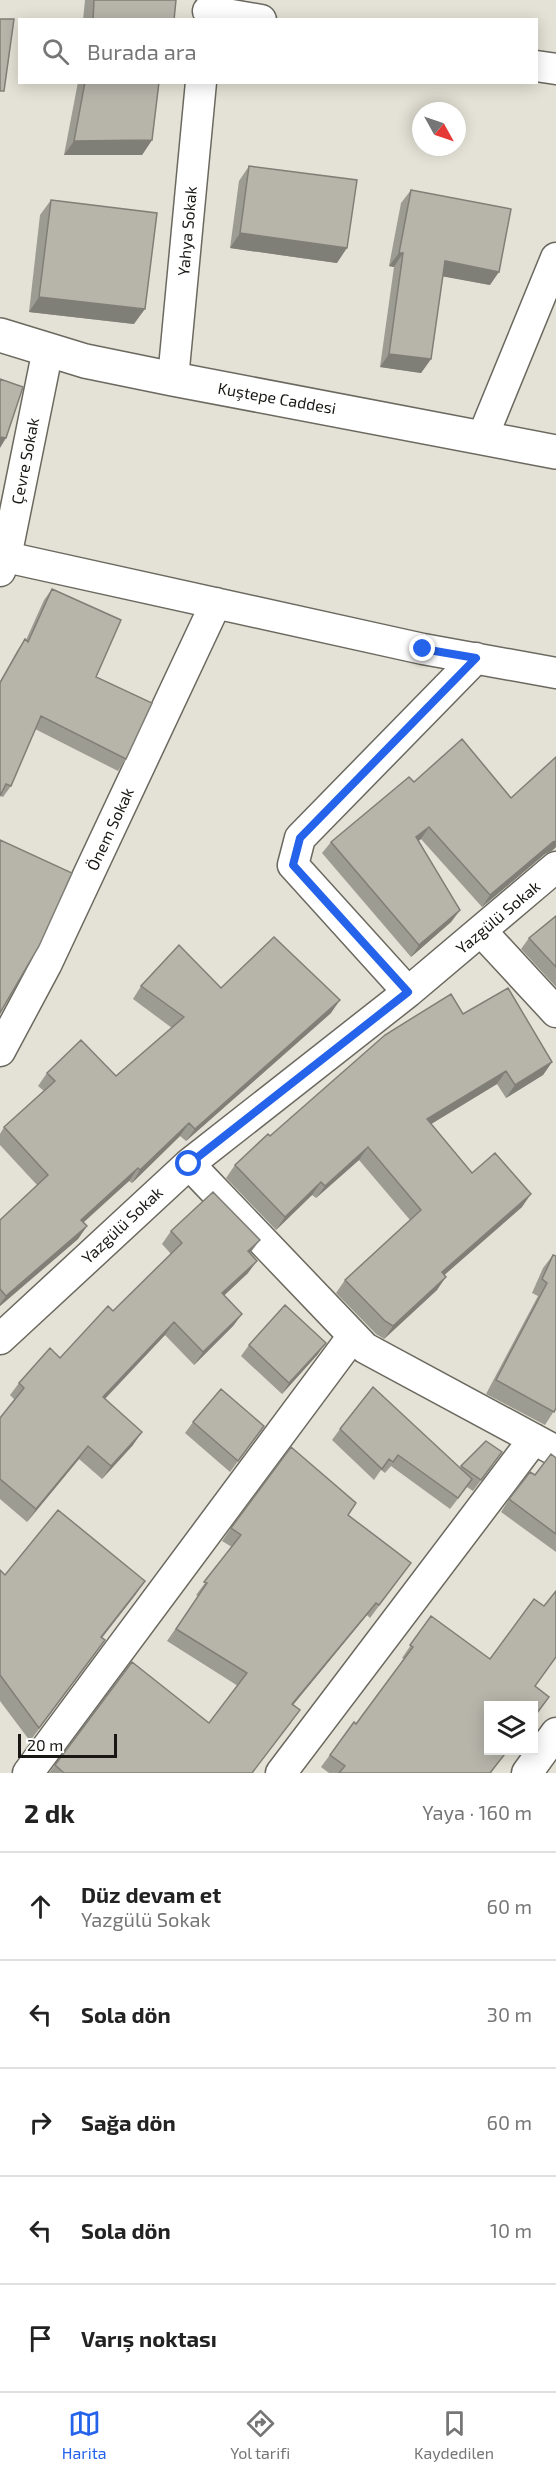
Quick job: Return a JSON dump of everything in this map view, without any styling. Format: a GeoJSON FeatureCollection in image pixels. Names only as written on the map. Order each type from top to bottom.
{"type":"FeatureCollection","features":[{"type":"Feature","properties":{"kind":"street"},"geometry":{"type":"LineString","coordinates":[[208,10],[250,18]]}},
{"type":"Feature","properties":{"kind":"street"},"geometry":{"type":"LineString","coordinates":[[538,66],[556,69]]}},
{"type":"Feature","properties":{"kind":"street","name":"Yahya Sokak"},"geometry":{"type":"LineString","coordinates":[[173,379],[201,84]]}},
{"type":"Feature","properties":{"kind":"street"},"geometry":{"type":"LineString","coordinates":[[483,436],[556,258]]}},
{"type":"Feature","properties":{"kind":"street","name":"Kuştepe Caddesi"},"geometry":{"type":"LineString","coordinates":[[0,335],[85,361],[483,436],[556,452]]}},
{"type":"Feature","properties":{"kind":"street","name":"Çevre Sokak"},"geometry":{"type":"LineString","coordinates":[[3,564],[48,350]]}},
{"type":"Feature","properties":{"kind":"street"},"geometry":{"type":"LineString","coordinates":[[3,564],[216,603],[423,649],[556,673]]}},
{"type":"Feature","properties":{"kind":"street","name":"Önem Sokak"},"geometry":{"type":"LineString","coordinates":[[0,1052],[46,965],[216,603]]}},
{"type":"Feature","properties":{"kind":"street"},"geometry":{"type":"LineString","coordinates":[[408,992],[293,865],[300,838],[476,658]]}},
{"type":"Feature","properties":{"kind":"street","name":"Yazgülü Sokak"},"geometry":{"type":"LineString","coordinates":[[0,1338],[189,1164],[408,992],[482,932],[556,867]]}},
{"type":"Feature","properties":{"kind":"street"},"geometry":{"type":"LineString","coordinates":[[482,932],[556,1012]]}},
{"type":"Feature","properties":{"kind":"street"},"geometry":{"type":"LineString","coordinates":[[189,1164],[366,1348],[545,1445],[280,1773]]}},
{"type":"Feature","properties":{"kind":"street"},"geometry":{"type":"LineString","coordinates":[[28,1773],[353,1336]]}},
{"type":"Feature","properties":{"kind":"street"},"geometry":{"type":"LineString","coordinates":[[527,1773],[556,1733]]}},
{"type":"Feature","properties":{"kind":"building"},"geometry":{"type":"Polygon","coordinates":[[[94,0],[176,0],[174,18],[93,18],[94,0]]]}},
{"type":"Feature","properties":{"kind":"building"},"geometry":{"type":"Polygon","coordinates":[[[0,19],[14,19],[4,91],[0,91],[0,19]]]}},
{"type":"Feature","properties":{"kind":"building"},"geometry":{"type":"Polygon","coordinates":[[[85,84],[159,84],[152,140],[74,141],[85,84]]]}},
{"type":"Feature","properties":{"kind":"building"},"geometry":{"type":"Polygon","coordinates":[[[249,166],[357,180],[347,248],[240,233],[249,166]]]}},
{"type":"Feature","properties":{"kind":"building"},"geometry":{"type":"Polygon","coordinates":[[[411,190],[511,209],[499,272],[445,261],[431,359],[389,354],[403,253],[399,253],[411,190]]]}},
{"type":"Feature","properties":{"kind":"building"},"geometry":{"type":"Polygon","coordinates":[[[51,200],[157,213],[145,309],[39,297],[51,200]]]}},
{"type":"Feature","properties":{"kind":"building"},"geometry":{"type":"Polygon","coordinates":[[[0,379],[23,387],[6,438],[0,437],[0,379]]]}},
{"type":"Feature","properties":{"kind":"building"},"geometry":{"type":"Polygon","coordinates":[[[52,589],[121,620],[96,677],[152,703],[126,759],[41,716],[11,786],[6,784],[0,796],[0,683],[25,639],[28,642],[52,589]]]}},
{"type":"Feature","properties":{"kind":"building"},"geometry":{"type":"Polygon","coordinates":[[[462,739],[511,798],[556,757],[556,841],[490,895],[429,827],[416,837],[460,910],[419,945],[331,842],[409,777],[414,782],[462,739]]]}},
{"type":"Feature","properties":{"kind":"building"},"geometry":{"type":"Polygon","coordinates":[[[0,840],[72,873],[39,946],[0,1013],[0,840]]]}},
{"type":"Feature","properties":{"kind":"building"},"geometry":{"type":"Polygon","coordinates":[[[556,916],[556,967],[529,938],[556,916]]]}},
{"type":"Feature","properties":{"kind":"building"},"geometry":{"type":"Polygon","coordinates":[[[274,937],[340,1000],[195,1129],[189,1123],[140,1170],[138,1168],[81,1220],[87,1226],[6,1296],[0,1289],[0,1220],[48,1175],[4,1127],[55,1081],[47,1073],[81,1040],[116,1076],[184,1017],[141,986],[179,945],[221,988],[274,937]]]}},
{"type":"Feature","properties":{"kind":"building"},"geometry":{"type":"Polygon","coordinates":[[[508,988],[552,1062],[515,1085],[506,1071],[427,1119],[472,1173],[495,1153],[531,1194],[442,1272],[446,1277],[393,1326],[385,1321],[345,1280],[421,1210],[368,1147],[325,1186],[321,1182],[285,1217],[235,1165],[268,1134],[270,1136],[385,1035],[451,994],[463,1014],[508,988]]]}},
{"type":"Feature","properties":{"kind":"building"},"geometry":{"type":"Polygon","coordinates":[[[213,1192],[260,1240],[248,1251],[257,1261],[222,1293],[242,1314],[203,1352],[174,1322],[103,1397],[142,1432],[111,1466],[88,1446],[36,1509],[0,1479],[0,1418],[24,1388],[19,1383],[50,1348],[60,1358],[108,1306],[113,1311],[182,1243],[171,1231],[213,1192]]]}},
{"type":"Feature","properties":{"kind":"building"},"geometry":{"type":"Polygon","coordinates":[[[553,1255],[556,1256],[556,1408],[554,1412],[496,1380],[547,1283],[542,1279],[553,1255]]]}},
{"type":"Feature","properties":{"kind":"building"},"geometry":{"type":"Polygon","coordinates":[[[285,1305],[326,1343],[289,1383],[249,1345],[285,1305]]]}},
{"type":"Feature","properties":{"kind":"building"},"geometry":{"type":"Polygon","coordinates":[[[373,1387],[472,1479],[458,1498],[398,1455],[393,1462],[389,1459],[382,1469],[340,1429],[373,1387]]]}},
{"type":"Feature","properties":{"kind":"building"},"geometry":{"type":"Polygon","coordinates":[[[221,1389],[264,1426],[238,1461],[193,1422],[221,1389]]]}},
{"type":"Feature","properties":{"kind":"building"},"geometry":{"type":"Polygon","coordinates":[[[486,1441],[502,1452],[481,1480],[461,1466],[486,1441]]]}},
{"type":"Feature","properties":{"kind":"building"},"geometry":{"type":"Polygon","coordinates":[[[291,1447],[356,1503],[348,1515],[411,1563],[379,1605],[376,1603],[292,1704],[300,1710],[252,1773],[64,1773],[55,1765],[132,1662],[209,1723],[247,1673],[176,1629],[207,1583],[204,1582],[241,1535],[231,1528],[291,1447]]]}},
{"type":"Feature","properties":{"kind":"building"},"geometry":{"type":"Polygon","coordinates":[[[551,1454],[556,1458],[556,1534],[509,1499],[530,1472],[535,1475],[551,1454]]]}},
{"type":"Feature","properties":{"kind":"building"},"geometry":{"type":"Polygon","coordinates":[[[58,1510],[145,1581],[101,1637],[105,1640],[39,1728],[0,1675],[0,1570],[5,1575],[58,1510]]]}},
{"type":"Feature","properties":{"kind":"building"},"geometry":{"type":"Polygon","coordinates":[[[556,1591],[556,1657],[535,1686],[549,1697],[538,1712],[538,1701],[484,1701],[484,1755],[504,1755],[490,1773],[339,1773],[345,1766],[330,1755],[413,1647],[410,1645],[431,1616],[490,1659],[534,1599],[544,1606],[556,1591]]]}},
{"type":"Feature","properties":{"kind":"route"},"geometry":{"type":"LineString","coordinates":[[189,1164],[408,992],[293,865],[300,838],[476,658],[423,649]]}}]}
